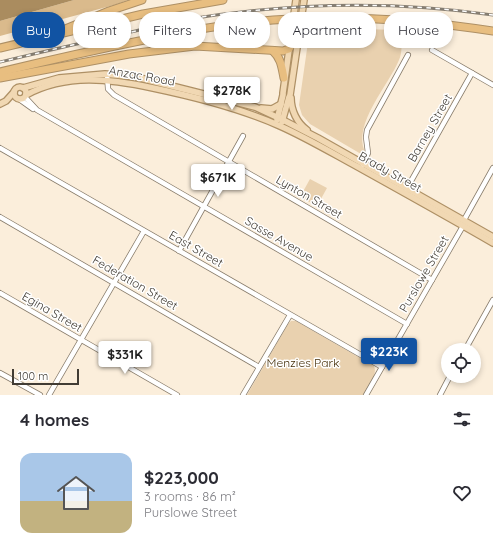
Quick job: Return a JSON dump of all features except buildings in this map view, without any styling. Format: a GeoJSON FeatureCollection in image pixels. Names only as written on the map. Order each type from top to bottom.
{"type":"FeatureCollection","features":[{"type":"Feature","properties":{"kind":"highway"},"geometry":{"type":"LineString","coordinates":[[65,29],[109,11],[142,0]]}},
{"type":"Feature","properties":{"kind":"highway"},"geometry":{"type":"LineString","coordinates":[[65,33],[144,14],[223,0]]}},
{"type":"Feature","properties":{"kind":"highway"},"geometry":{"type":"LineString","coordinates":[[0,72],[195,29],[279,19],[354,18],[400,20],[442,23],[493,31]]}},
{"type":"Feature","properties":{"kind":"highway"},"geometry":{"type":"LineString","coordinates":[[0,48],[12,45]]}},
{"type":"Feature","properties":{"kind":"highway"},"geometry":{"type":"LineString","coordinates":[[0,78],[129,54],[195,46],[273,51],[283,51],[289,49]]}},
{"type":"Feature","properties":{"kind":"highway"},"geometry":{"type":"LineString","coordinates":[[273,51],[277,54],[280,61],[284,78]]}},
{"type":"Feature","properties":{"kind":"main road"},"geometry":{"type":"LineString","coordinates":[[281,119],[284,78],[296,0]]}},
{"type":"Feature","properties":{"kind":"main road"},"geometry":{"type":"LineString","coordinates":[[302,12],[304,0]]}},
{"type":"Feature","properties":{"kind":"main road"},"geometry":{"type":"LineString","coordinates":[[278,125],[290,96],[297,48]]}},
{"type":"Feature","properties":{"kind":"main road","name":"Anzac Road"},"geometry":{"type":"LineString","coordinates":[[23,88],[60,78],[78,75],[107,74],[136,77],[255,108],[281,119]]}},
{"type":"Feature","properties":{"kind":"main road","name":"Anzac Road"},"geometry":{"type":"LineString","coordinates":[[0,104],[59,82],[108,80],[120,81],[171,92],[242,111],[278,125]]}},
{"type":"Feature","properties":{"kind":"main road"},"geometry":{"type":"LineString","coordinates":[[17,88],[23,88],[25,91],[22,97],[14,96],[14,92],[17,88]]}},
{"type":"Feature","properties":{"kind":"main road","name":"Anzac Road"},"geometry":{"type":"LineString","coordinates":[[6,101],[14,92]]}},
{"type":"Feature","properties":{"kind":"main road"},"geometry":{"type":"LineString","coordinates":[[290,96],[297,118],[304,128],[313,135]]}},
{"type":"Feature","properties":{"kind":"main road"},"geometry":{"type":"LineString","coordinates":[[255,108],[272,109],[281,104]]}},
{"type":"Feature","properties":{"kind":"main road","name":"Brady Street"},"geometry":{"type":"LineString","coordinates":[[281,119],[313,135],[362,166]]}},
{"type":"Feature","properties":{"kind":"main road","name":"Brady Street"},"geometry":{"type":"LineString","coordinates":[[278,125],[362,166],[464,223],[493,237]]}},
{"type":"Feature","properties":{"kind":"main road","name":"Brady Street"},"geometry":{"type":"LineString","coordinates":[[464,223],[493,243]]}},
{"type":"Feature","properties":{"kind":"street"},"geometry":{"type":"LineString","coordinates":[[432,50],[493,85]]}},
{"type":"Feature","properties":{"kind":"street"},"geometry":{"type":"LineString","coordinates":[[362,166],[368,153],[366,137],[367,130],[408,55]]}},
{"type":"Feature","properties":{"kind":"street","name":"Barney Street"},"geometry":{"type":"LineString","coordinates":[[406,190],[472,73]]}},
{"type":"Feature","properties":{"kind":"street","name":"Lynton Street"},"geometry":{"type":"LineString","coordinates":[[107,74],[108,90],[114,95],[432,280]]}},
{"type":"Feature","properties":{"kind":"street","name":"Sasse Avenue"},"geometry":{"type":"LineString","coordinates":[[22,97],[37,110],[407,324]]}},
{"type":"Feature","properties":{"kind":"street"},"geometry":{"type":"LineString","coordinates":[[179,251],[243,136]]}},
{"type":"Feature","properties":{"kind":"street","name":"East Street"},"geometry":{"type":"LineString","coordinates":[[0,148],[382,368]]}},
{"type":"Feature","properties":{"kind":"street","name":"Purslowe Street"},"geometry":{"type":"LineString","coordinates":[[366,395],[464,223],[493,168]]}},
{"type":"Feature","properties":{"kind":"street","name":"Federation Street"},"geometry":{"type":"LineString","coordinates":[[0,217],[259,367]]}},
{"type":"Feature","properties":{"kind":"street"},"geometry":{"type":"LineString","coordinates":[[48,395],[144,231]]}},
{"type":"Feature","properties":{"kind":"street","name":"Egina Street"},"geometry":{"type":"LineString","coordinates":[[0,294],[177,395]]}},
{"type":"Feature","properties":{"kind":"street"},"geometry":{"type":"LineString","coordinates":[[469,343],[493,300]]}},
{"type":"Feature","properties":{"kind":"street"},"geometry":{"type":"LineString","coordinates":[[243,395],[290,314]]}},
{"type":"Feature","properties":{"kind":"street"},"geometry":{"type":"LineString","coordinates":[[0,373],[40,395]]}},
{"type":"Feature","properties":{"kind":"street"},"geometry":{"type":"LineString","coordinates":[[440,395],[446,383]]}},
{"type":"Feature","properties":{"kind":"green space"},"geometry":{"type":"Polygon","coordinates":[[[376,29],[384,30],[384,48],[401,48],[400,57],[394,70],[367,117],[363,129],[362,141],[365,152],[361,154],[310,124],[302,115],[299,105],[307,48],[376,48],[376,29]]]}},
{"type":"Feature","properties":{"kind":"green space"},"geometry":{"type":"Polygon","coordinates":[[[310,179],[327,188],[317,206],[300,197],[310,179]]]}},
{"type":"Feature","properties":{"kind":"green space","name":"Menzies Park"},"geometry":{"type":"Polygon","coordinates":[[[291,321],[296,321],[374,366],[374,377],[363,395],[247,395],[291,321]]]}},
{"type":"Feature","properties":{"kind":"shaded area"},"geometry":{"type":"Polygon","coordinates":[[[0,0],[74,0],[32,12],[12,12],[12,18],[0,21],[0,0]]]}},
{"type":"Feature","properties":{"kind":"shaded area"},"geometry":{"type":"Polygon","coordinates":[[[74,0],[128,0],[88,12],[73,12],[73,16],[65,18],[65,12],[32,12],[74,0]]]}},
{"type":"Feature","properties":{"kind":"shaded area"},"geometry":{"type":"Polygon","coordinates":[[[12,18],[12,33],[0,36],[0,21],[12,18]]]}},
{"type":"Feature","properties":{"kind":"railway"},"geometry":{"type":"LineString","coordinates":[[0,62],[176,21],[260,10],[299,7],[377,6],[455,10],[493,15]]}}]}
